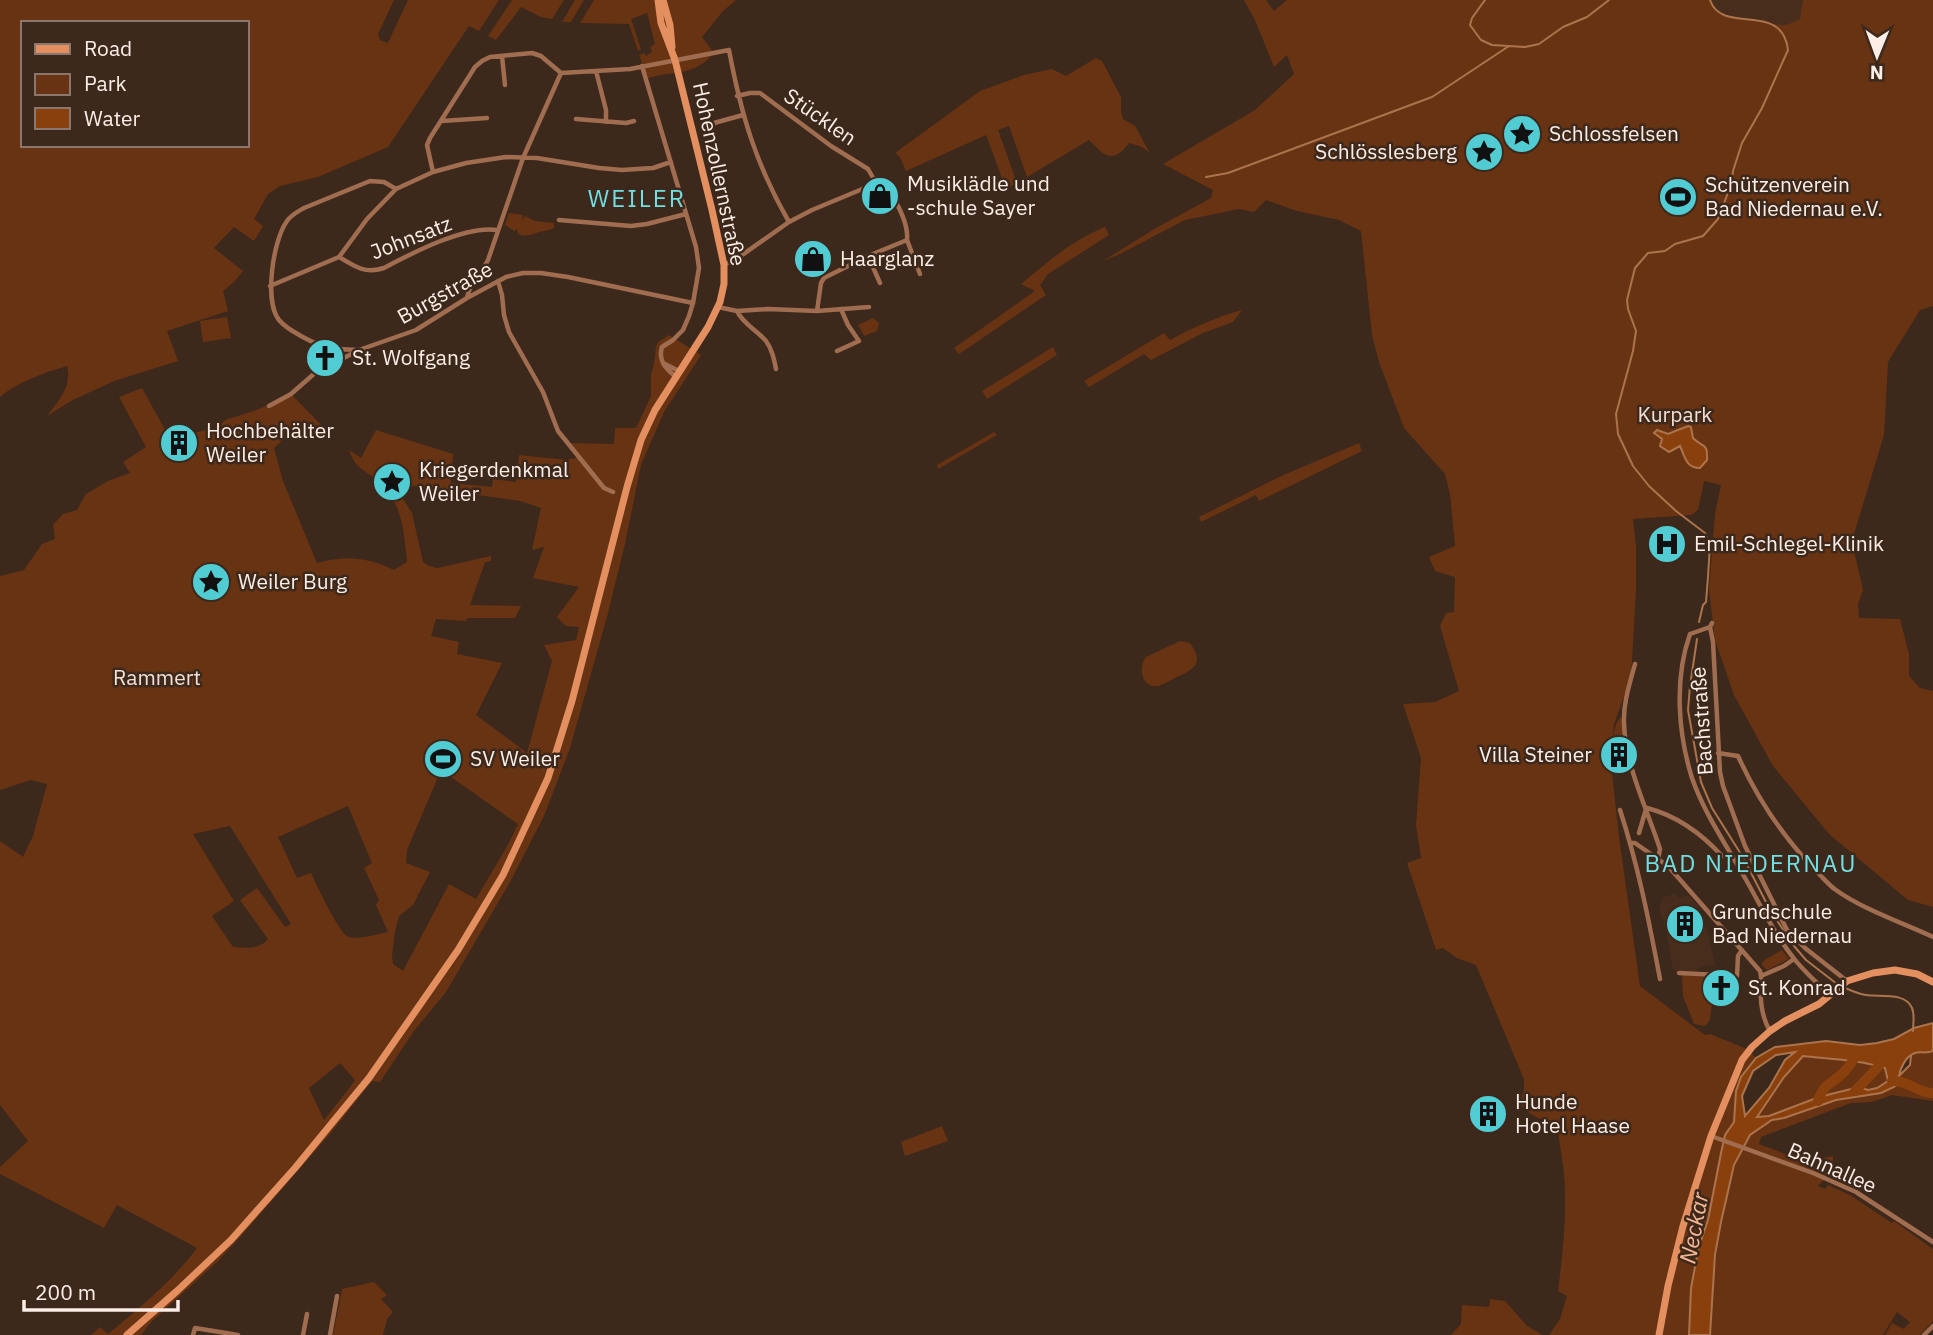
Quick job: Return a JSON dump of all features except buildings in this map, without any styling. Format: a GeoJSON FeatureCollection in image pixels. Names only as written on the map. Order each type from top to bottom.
{"type":"FeatureCollection","features":[{"type":"Feature","properties":{"kind":"main road","name":"Hohenzollernstraße"},"geometry":{"type":"LineString","coordinates":[[127,1335],[218,1252],[295,1168],[369,1077],[458,950],[503,875],[537,803],[572,701],[637,451],[655,410],[704,335],[718,307],[724,284],[724,265],[672,51],[670,25],[661,0]]}},
{"type":"Feature","properties":{"kind":"main road"},"geometry":{"type":"LineString","coordinates":[[1659,1335],[1681,1236],[1711,1136],[1742,1060],[1752,1047],[1770,1031],[1819,1004],[1845,983],[1873,973],[1895,970],[1917,974],[1933,982]]}},
{"type":"Feature","properties":{"kind":"street"},"geometry":{"type":"LineString","coordinates":[[433,172],[427,145],[475,66],[490,57],[532,53],[541,56],[561,73],[629,69],[729,50],[737,96],[759,163],[789,222]]}},
{"type":"Feature","properties":{"kind":"street"},"geometry":{"type":"LineString","coordinates":[[502,56],[505,85]]}},
{"type":"Feature","properties":{"kind":"street"},"geometry":{"type":"LineString","coordinates":[[642,66],[696,247],[699,268],[693,303],[683,330],[662,347],[660,354],[662,362],[672,366],[677,374]]}},
{"type":"Feature","properties":{"kind":"street"},"geometry":{"type":"LineString","coordinates":[[596,71],[606,110],[606,122]]}},
{"type":"Feature","properties":{"kind":"street"},"geometry":{"type":"LineString","coordinates":[[467,298],[471,284],[488,260],[523,158],[561,73]]}},
{"type":"Feature","properties":{"kind":"street","name":"Stücklen"},"geometry":{"type":"LineString","coordinates":[[737,96],[760,93],[831,146],[868,169],[876,183]]}},
{"type":"Feature","properties":{"kind":"street"},"geometry":{"type":"LineString","coordinates":[[715,141],[711,130],[714,123],[743,115]]}},
{"type":"Feature","properties":{"kind":"street"},"geometry":{"type":"LineString","coordinates":[[441,121],[487,118]]}},
{"type":"Feature","properties":{"kind":"street"},"geometry":{"type":"LineString","coordinates":[[576,119],[626,123],[634,121]]}},
{"type":"Feature","properties":{"kind":"street"},"geometry":{"type":"LineString","coordinates":[[270,286],[340,257],[367,219],[396,190],[433,172],[466,163],[506,157],[537,158],[599,169],[622,170],[671,162]]}},
{"type":"Feature","properties":{"kind":"street"},"geometry":{"type":"LineString","coordinates":[[724,265],[811,210],[884,180],[905,222],[907,240],[920,274]]}},
{"type":"Feature","properties":{"kind":"street"},"geometry":{"type":"LineString","coordinates":[[359,350],[326,348],[280,322],[275,313],[270,286],[276,250],[285,223],[304,208],[370,181],[384,182],[396,190]]}},
{"type":"Feature","properties":{"kind":"street"},"geometry":{"type":"LineString","coordinates":[[559,220],[631,226],[685,215]]}},
{"type":"Feature","properties":{"kind":"street","name":"Johnsatz"},"geometry":{"type":"LineString","coordinates":[[340,257],[364,271],[374,271],[442,241],[481,230],[497,230]]}},
{"type":"Feature","properties":{"kind":"street"},"geometry":{"type":"LineString","coordinates":[[817,311],[824,278],[907,240]]}},
{"type":"Feature","properties":{"kind":"street"},"geometry":{"type":"LineString","coordinates":[[868,256],[880,284]]}},
{"type":"Feature","properties":{"kind":"street","name":"Burgstraße"},"geometry":{"type":"LineString","coordinates":[[269,406],[291,394],[315,373],[359,350],[416,330],[498,281],[523,273],[568,277],[693,303]]}},
{"type":"Feature","properties":{"kind":"street"},"geometry":{"type":"LineString","coordinates":[[498,281],[506,323],[543,392],[558,431],[604,488],[613,492]]}},
{"type":"Feature","properties":{"kind":"street"},"geometry":{"type":"LineString","coordinates":[[718,307],[737,311],[817,311],[869,307]]}},
{"type":"Feature","properties":{"kind":"street"},"geometry":{"type":"LineString","coordinates":[[837,351],[859,341],[841,309]]}},
{"type":"Feature","properties":{"kind":"street"},"geometry":{"type":"LineString","coordinates":[[737,311],[771,349],[776,369]]}},
{"type":"Feature","properties":{"kind":"street","name":"Bachstraße"},"geometry":{"type":"LineString","coordinates":[[1733,857],[1692,778],[1681,715],[1681,686],[1689,637],[1711,625],[1718,753],[1723,786],[1738,827],[1787,930],[1845,983]]}},
{"type":"Feature","properties":{"kind":"street"},"geometry":{"type":"LineString","coordinates":[[1635,664],[1623,721],[1626,747],[1660,849],[1658,859]]}},
{"type":"Feature","properties":{"kind":"street"},"geometry":{"type":"LineString","coordinates":[[1718,753],[1738,757],[1749,781],[1771,816],[1805,860],[1835,890],[1861,905],[1933,937]]}},
{"type":"Feature","properties":{"kind":"street"},"geometry":{"type":"LineString","coordinates":[[1646,808],[1681,821],[1706,839],[1722,856],[1733,857],[1794,959],[1832,994]]}},
{"type":"Feature","properties":{"kind":"street"},"geometry":{"type":"LineString","coordinates":[[1639,833],[1646,808]]}},
{"type":"Feature","properties":{"kind":"street"},"geometry":{"type":"LineString","coordinates":[[1620,810],[1648,912],[1660,979]]}},
{"type":"Feature","properties":{"kind":"street"},"geometry":{"type":"LineString","coordinates":[[1631,844],[1635,843],[1668,866],[1759,971],[1761,1002],[1770,1031]]}},
{"type":"Feature","properties":{"kind":"street"},"geometry":{"type":"LineString","coordinates":[[1679,973],[1737,976],[1738,956],[1742,950]]}},
{"type":"Feature","properties":{"kind":"street"},"geometry":{"type":"LineString","coordinates":[[1761,976],[1794,959]]}},
{"type":"Feature","properties":{"kind":"street","name":"Bahnallee"},"geometry":{"type":"LineString","coordinates":[[1711,1136],[1813,1173],[1856,1192],[1933,1242]]}},
{"type":"Feature","properties":{"kind":"street"},"geometry":{"type":"LineString","coordinates":[[330,1335],[337,1296]]}},
{"type":"Feature","properties":{"kind":"street"},"geometry":{"type":"LineString","coordinates":[[303,1335],[307,1314]]}},
{"type":"Feature","properties":{"kind":"street"},"geometry":{"type":"LineString","coordinates":[[1924,1335],[1933,1326]]}},
{"type":"Feature","properties":{"kind":"street"},"geometry":{"type":"LineString","coordinates":[[194,1335],[195,1328],[238,1335]]}},
{"type":"Feature","properties":{"kind":"shaded area"},"geometry":{"type":"Polygon","coordinates":[[[1710,0],[1803,0],[1800,19],[1788,25],[1774,26],[1719,13],[1712,7],[1710,0]]]}},
{"type":"Feature","properties":{"kind":"shaded area"},"geometry":{"type":"Polygon","coordinates":[[[1674,894],[1680,899],[1688,895],[1698,906],[1707,929],[1715,965],[1701,967],[1695,972],[1673,970],[1659,907],[1664,897],[1674,894]]]}},
{"type":"Feature","properties":{"kind":"green space"},"geometry":{"type":"Polygon","coordinates":[[[0,0],[394,0],[378,34],[380,40],[388,43],[408,0],[499,0],[479,31],[469,26],[388,147],[318,177],[280,186],[268,194],[254,219],[263,226],[254,241],[234,227],[214,248],[243,271],[223,291],[228,311],[167,331],[178,361],[114,381],[71,401],[47,416],[66,387],[67,366],[23,382],[0,397],[0,0]]]}},
{"type":"Feature","properties":{"kind":"green space"},"geometry":{"type":"Polygon","coordinates":[[[512,0],[564,0],[552,19],[541,17],[521,7],[496,40],[488,36],[512,0]]]}},
{"type":"Feature","properties":{"kind":"green space"},"geometry":{"type":"Polygon","coordinates":[[[575,0],[584,0],[571,22],[562,22],[575,0]]]}},
{"type":"Feature","properties":{"kind":"green space"},"geometry":{"type":"Polygon","coordinates":[[[594,0],[736,0],[723,11],[702,37],[714,53],[706,61],[684,72],[648,78],[639,55],[644,53],[646,56],[652,52],[650,47],[655,44],[647,13],[631,19],[641,49],[638,51],[629,24],[580,23],[594,0]]]}},
{"type":"Feature","properties":{"kind":"green space","name":"Kurpark"},"geometry":{"type":"Polygon","coordinates":[[[1244,0],[1266,0],[1274,11],[1287,0],[1710,0],[1719,13],[1785,25],[1800,19],[1803,0],[1933,0],[1933,306],[1920,310],[1888,362],[1884,435],[1854,534],[1854,551],[1863,590],[1858,604],[1859,618],[1900,619],[1909,654],[1909,676],[1920,688],[1933,691],[1933,907],[1908,900],[1829,834],[1773,766],[1734,695],[1715,640],[1709,590],[1715,514],[1721,485],[1704,481],[1698,510],[1691,515],[1633,519],[1636,591],[1631,677],[1614,724],[1613,738],[1616,724],[1622,718],[1624,747],[1611,752],[1610,755],[1640,986],[1705,1035],[1710,1034],[1747,1049],[1756,1058],[1741,1077],[1736,1091],[1734,1122],[1725,1135],[1691,1288],[1689,1335],[1549,1335],[1560,1319],[1567,1296],[1558,1291],[1565,1204],[1557,1121],[1536,1117],[1520,1104],[1524,1079],[1476,965],[1457,958],[1443,948],[1436,950],[1407,863],[1421,858],[1416,825],[1421,758],[1403,704],[1435,702],[1459,691],[1440,626],[1446,613],[1454,612],[1455,577],[1435,571],[1429,557],[1455,546],[1450,494],[1445,474],[1404,428],[1379,362],[1372,335],[1361,231],[1339,220],[1297,211],[1266,200],[1254,212],[1239,209],[1185,220],[1103,261],[1211,198],[1213,190],[1163,164],[1255,110],[1294,74],[1287,55],[1274,67],[1244,0]]]}},
{"type":"Feature","properties":{"kind":"green space"},"geometry":{"type":"Polygon","coordinates":[[[1096,58],[1102,61],[1121,97],[1123,119],[1135,126],[1150,153],[1129,143],[1118,154],[1109,156],[1089,140],[1027,177],[1009,126],[998,130],[1017,183],[1006,189],[986,135],[906,171],[900,157],[895,153],[980,91],[1024,75],[1052,69],[1066,76],[1096,58]]]}},
{"type":"Feature","properties":{"kind":"green space"},"geometry":{"type":"Polygon","coordinates":[[[509,213],[523,215],[522,221],[525,216],[535,221],[554,223],[554,228],[528,235],[518,234],[517,229],[514,231],[505,225],[509,213]]]}},
{"type":"Feature","properties":{"kind":"green space"},"geometry":{"type":"Polygon","coordinates":[[[1105,227],[1109,235],[1048,274],[1040,285],[1046,295],[959,354],[954,348],[1035,291],[1021,284],[1071,245],[1105,227]]]}},
{"type":"Feature","properties":{"kind":"green space"},"geometry":{"type":"Polygon","coordinates":[[[1242,310],[1233,322],[1203,333],[1151,360],[1144,354],[1089,387],[1084,381],[1164,333],[1170,340],[1205,323],[1242,310]]]}},
{"type":"Feature","properties":{"kind":"green space"},"geometry":{"type":"Polygon","coordinates":[[[227,317],[231,338],[203,342],[200,321],[227,317]]]}},
{"type":"Feature","properties":{"kind":"green space"},"geometry":{"type":"Polygon","coordinates":[[[873,318],[879,323],[877,331],[864,336],[858,325],[873,318]]]}},
{"type":"Feature","properties":{"kind":"green space","name":"Rammert"},"geometry":{"type":"Polygon","coordinates":[[[669,335],[701,355],[664,412],[641,465],[607,617],[570,748],[544,816],[510,882],[446,992],[414,1031],[380,1082],[372,1081],[329,1135],[217,1262],[151,1322],[141,1335],[91,1335],[100,1327],[108,1334],[166,1283],[197,1248],[117,1205],[104,1228],[0,1174],[0,1167],[28,1141],[0,1105],[0,841],[23,857],[33,836],[47,784],[31,780],[0,790],[0,576],[24,570],[42,544],[55,539],[53,525],[63,514],[77,510],[86,494],[108,481],[130,473],[123,462],[146,447],[119,397],[142,388],[169,437],[214,428],[228,419],[291,394],[327,431],[318,439],[309,431],[304,437],[295,429],[274,448],[283,481],[317,563],[356,559],[375,562],[394,570],[407,562],[398,511],[389,493],[359,466],[349,450],[361,458],[376,430],[453,454],[451,483],[492,487],[493,479],[516,482],[519,455],[567,460],[579,457],[567,443],[614,444],[615,428],[636,428],[651,396],[651,374],[658,342],[669,335]],[[407,485],[402,495],[400,494],[412,513],[423,562],[437,568],[491,556],[491,561],[485,562],[470,605],[521,606],[515,618],[467,618],[466,621],[436,619],[431,636],[459,642],[457,654],[502,663],[476,715],[527,753],[552,661],[544,645],[576,640],[579,627],[566,626],[557,617],[579,587],[533,578],[544,547],[532,550],[541,508],[520,501],[407,485]],[[441,770],[407,850],[406,863],[430,872],[413,905],[399,916],[392,957],[393,964],[403,971],[449,884],[476,899],[518,824],[441,770]],[[348,806],[278,837],[297,878],[311,873],[344,934],[351,938],[388,932],[376,905],[379,900],[364,868],[372,863],[348,806]],[[230,826],[193,834],[234,901],[212,916],[233,947],[256,947],[268,939],[240,900],[257,888],[285,927],[291,924],[230,826]],[[340,1063],[309,1088],[324,1120],[355,1080],[340,1063]]]}},
{"type":"Feature","properties":{"kind":"green space"},"geometry":{"type":"Polygon","coordinates":[[[1053,347],[1057,355],[987,399],[982,391],[1053,347]]]}},
{"type":"Feature","properties":{"kind":"green space"},"geometry":{"type":"Polygon","coordinates":[[[994,432],[997,435],[938,469],[937,465],[994,432]]]}},
{"type":"Feature","properties":{"kind":"green space"},"geometry":{"type":"Polygon","coordinates":[[[1359,443],[1362,451],[1259,501],[1256,495],[1201,522],[1199,517],[1279,477],[1359,443]]]}},
{"type":"Feature","properties":{"kind":"green space"},"geometry":{"type":"Polygon","coordinates":[[[1180,641],[1190,643],[1195,650],[1195,666],[1161,685],[1147,684],[1142,676],[1146,657],[1180,641]]]}},
{"type":"Feature","properties":{"kind":"green space"},"geometry":{"type":"Polygon","coordinates":[[[1782,950],[1789,959],[1767,970],[1761,964],[1766,959],[1782,950]]]}},
{"type":"Feature","properties":{"kind":"green space"},"geometry":{"type":"Polygon","coordinates":[[[1682,975],[1707,977],[1706,993],[1712,1003],[1710,1020],[1705,1026],[1694,1024],[1683,996],[1682,975]]]}},
{"type":"Feature","properties":{"kind":"green space"},"geometry":{"type":"Polygon","coordinates":[[[1933,1051],[1933,1101],[1892,1095],[1872,1102],[1851,1103],[1761,1137],[1759,1144],[1806,1162],[1833,1156],[1833,1170],[1818,1186],[1825,1189],[1828,1185],[1850,1195],[1892,1223],[1894,1221],[1933,1249],[1933,1321],[1920,1335],[1885,1335],[1892,1323],[1904,1329],[1910,1322],[1897,1312],[1883,1335],[1710,1335],[1715,1268],[1730,1182],[1750,1135],[1768,1123],[1798,1112],[1836,1100],[1885,1091],[1902,1080],[1899,1077],[1909,1065],[1912,1055],[1933,1051]]]}},
{"type":"Feature","properties":{"kind":"green space"},"geometry":{"type":"Polygon","coordinates":[[[1803,1056],[1876,1065],[1886,1068],[1888,1081],[1877,1088],[1868,1090],[1859,1087],[1819,1097],[1769,1117],[1757,1118],[1784,1077],[1803,1056]]]}},
{"type":"Feature","properties":{"kind":"green space"},"geometry":{"type":"Polygon","coordinates":[[[942,1126],[948,1141],[905,1156],[901,1142],[942,1126]]]}},
{"type":"Feature","properties":{"kind":"green space"},"geometry":{"type":"Polygon","coordinates":[[[374,1282],[387,1295],[381,1299],[393,1312],[387,1319],[383,1335],[333,1335],[342,1289],[374,1282]]]}},
{"type":"Feature","properties":{"kind":"green space"},"geometry":{"type":"Polygon","coordinates":[[[1490,1299],[1505,1301],[1527,1326],[1543,1335],[1451,1335],[1461,1324],[1462,1305],[1489,1307],[1490,1299]]]}},
{"type":"Feature","properties":{"kind":"water"},"geometry":{"type":"Polygon","coordinates":[[[1691,427],[1693,438],[1707,450],[1707,460],[1700,468],[1689,464],[1680,446],[1669,452],[1660,446],[1662,439],[1654,433],[1657,430],[1668,434],[1691,427]]]}},
{"type":"Feature","properties":{"kind":"water"},"geometry":{"type":"Polygon","coordinates":[[[1933,1023],[1933,1051],[1917,1052],[1909,1057],[1899,1077],[1902,1081],[1894,1087],[1881,1093],[1836,1100],[1772,1120],[1750,1135],[1734,1165],[1721,1222],[1715,1255],[1710,1335],[1689,1335],[1691,1288],[1699,1246],[1708,1220],[1725,1135],[1734,1122],[1736,1091],[1741,1077],[1756,1058],[1775,1047],[1826,1041],[1860,1045],[1877,1043],[1894,1039],[1914,1028],[1933,1023]],[[1795,1052],[1776,1055],[1753,1071],[1742,1096],[1745,1116],[1769,1088],[1785,1060],[1795,1052]],[[1803,1056],[1784,1077],[1757,1117],[1769,1116],[1819,1097],[1859,1087],[1868,1090],[1877,1088],[1888,1081],[1885,1068],[1876,1065],[1803,1056]]]}},
{"type":"Feature","properties":{"kind":"waterway"},"geometry":{"type":"LineString","coordinates":[[1485,0],[1470,25],[1481,40],[1492,45],[1525,47],[1539,44],[1563,27],[1587,17],[1609,0]]}},
{"type":"Feature","properties":{"kind":"waterway"},"geometry":{"type":"LineString","coordinates":[[1699,622],[1706,602],[1710,545],[1705,533],[1649,486],[1633,466],[1618,434],[1616,414],[1636,331],[1627,300],[1635,268],[1648,253],[1665,251],[1675,244],[1703,236],[1718,219],[1731,185],[1742,143],[1762,108],[1788,50],[1783,35],[1775,26],[1726,16],[1717,10],[1710,0]]}},
{"type":"Feature","properties":{"kind":"waterway"},"geometry":{"type":"LineString","coordinates":[[1206,177],[1228,173],[1432,97],[1509,46]]}},
{"type":"Feature","properties":{"kind":"waterway"},"geometry":{"type":"LineString","coordinates":[[1697,639],[1688,710],[1701,782],[1712,808],[1744,859],[1770,910],[1794,946],[1806,960],[1837,984]]}},
{"type":"Feature","properties":{"kind":"waterway"},"geometry":{"type":"LineString","coordinates":[[1845,988],[1863,995],[1898,997],[1909,1003],[1914,1017],[1913,1031]]}},
{"type":"Feature","properties":{"kind":"waterway","name":"Neckar"},"geometry":{"type":"LineString","coordinates":[[1818,1101],[1826,1087],[1845,1071],[1859,1052]]}},
{"type":"Feature","properties":{"kind":"waterway","name":"Neckar"},"geometry":{"type":"LineString","coordinates":[[1855,1091],[1879,1066],[1882,1055]]}},
{"type":"Feature","properties":{"kind":"waterway"},"geometry":{"type":"LineString","coordinates":[[1898,1077],[1910,1065],[1911,1056]]}},
{"type":"Feature","properties":{"kind":"waterway","name":"Neckar"},"geometry":{"type":"LineString","coordinates":[[1892,1081],[1903,1082],[1933,1093]]}},
{"type":"Feature","properties":{"kind":"place","name":"Schlossfelsen"},"geometry":{"type":"Point","coordinates":[1522,134]}},
{"type":"Feature","properties":{"kind":"place","name":"Schlösslesberg"},"geometry":{"type":"Point","coordinates":[1484,152]}},
{"type":"Feature","properties":{"kind":"place","name":"Musiklädle und -schule Sayer"},"geometry":{"type":"Point","coordinates":[880,196]}},
{"type":"Feature","properties":{"kind":"place","name":"Schützenverein Bad Niedernau e.V."},"geometry":{"type":"Point","coordinates":[1678,197]}},
{"type":"Feature","properties":{"kind":"place","name":"Haarglanz"},"geometry":{"type":"Point","coordinates":[813,259]}},
{"type":"Feature","properties":{"kind":"place","name":"St. Wolfgang"},"geometry":{"type":"Point","coordinates":[325,358]}},
{"type":"Feature","properties":{"kind":"place","name":"Hochbehälter Weiler"},"geometry":{"type":"Point","coordinates":[179,443]}},
{"type":"Feature","properties":{"kind":"place","name":"Kriegerdenkmal Weiler"},"geometry":{"type":"Point","coordinates":[392,482]}},
{"type":"Feature","properties":{"kind":"place","name":"Emil-Schlegel-Klinik"},"geometry":{"type":"Point","coordinates":[1667,544]}},
{"type":"Feature","properties":{"kind":"place","name":"Weiler Burg"},"geometry":{"type":"Point","coordinates":[211,582]}},
{"type":"Feature","properties":{"kind":"place","name":"Villa Steiner"},"geometry":{"type":"Point","coordinates":[1619,755]}},
{"type":"Feature","properties":{"kind":"place","name":"SV Weiler"},"geometry":{"type":"Point","coordinates":[443,759]}},
{"type":"Feature","properties":{"kind":"place","name":"Grundschule Bad Niedernau"},"geometry":{"type":"Point","coordinates":[1685,924]}},
{"type":"Feature","properties":{"kind":"place","name":"St. Konrad"},"geometry":{"type":"Point","coordinates":[1721,988]}},
{"type":"Feature","properties":{"kind":"place","name":"Hunde Hotel Haase"},"geometry":{"type":"Point","coordinates":[1488,1114]}},
{"type":"Feature","properties":{"kind":"district","name":"WEILER"},"geometry":{"type":"Point","coordinates":[637,199]}},
{"type":"Feature","properties":{"kind":"district","name":"BAD NIEDERNAU"},"geometry":{"type":"Point","coordinates":[1751,864]}}]}
